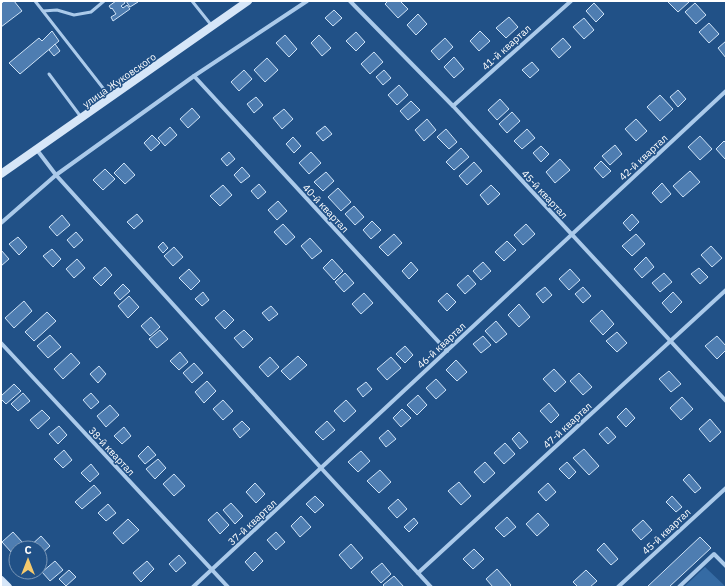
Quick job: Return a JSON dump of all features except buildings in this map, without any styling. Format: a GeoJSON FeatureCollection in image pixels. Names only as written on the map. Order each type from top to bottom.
{"type":"FeatureCollection","features":[{"type":"Feature","properties":{"kind":"street","name":"улица Жуковского"},"geometry":{"type":"LineString","coordinates":[[1,174],[248,1]]}},
{"type":"Feature","properties":{"kind":"street"},"geometry":{"type":"LineString","coordinates":[[1,223],[56,175],[194,76],[307,1]]}},
{"type":"Feature","properties":{"kind":"street","name":"45-й квартал"},"geometry":{"type":"LineString","coordinates":[[350,1],[453,106],[726,400]]}},
{"type":"Feature","properties":{"kind":"street","name":"41-й квартал"},"geometry":{"type":"LineString","coordinates":[[453,106],[570,1]]}},
{"type":"Feature","properties":{"kind":"street","name":"40-й квартал"},"geometry":{"type":"LineString","coordinates":[[194,76],[447,351]]}},
{"type":"Feature","properties":{"kind":"street","name":"42-й квартал"},"geometry":{"type":"LineString","coordinates":[[572,234],[726,91]]}},
{"type":"Feature","properties":{"kind":"street"},"geometry":{"type":"LineString","coordinates":[[37,150],[56,175],[321,468],[431,587]]}},
{"type":"Feature","properties":{"kind":"street","name":"46-й квартал"},"geometry":{"type":"LineString","coordinates":[[321,468],[572,234]]}},
{"type":"Feature","properties":{"kind":"street","name":"47-й квартал"},"geometry":{"type":"LineString","coordinates":[[418,573],[726,290]]}},
{"type":"Feature","properties":{"kind":"street","name":"38-й квартал"},"geometry":{"type":"LineString","coordinates":[[1,343],[228,587]]}},
{"type":"Feature","properties":{"kind":"street","name":"37-й квартал"},"geometry":{"type":"LineString","coordinates":[[193,587],[321,468]]}},
{"type":"Feature","properties":{"kind":"street","name":"45-й квартал"},"geometry":{"type":"LineString","coordinates":[[618,587],[726,488]]}},
{"type":"Feature","properties":{"kind":"street"},"geometry":{"type":"LineString","coordinates":[[679,587],[714,554],[726,566]]}},
{"type":"Feature","properties":{"kind":"street"},"geometry":{"type":"LineString","coordinates":[[1,580],[8,587]]}},
{"type":"Feature","properties":{"kind":"lane"},"geometry":{"type":"LineString","coordinates":[[35,1],[111,98]]}},
{"type":"Feature","properties":{"kind":"lane"},"geometry":{"type":"LineString","coordinates":[[43,12],[57,10],[74,15],[92,12],[104,1]]}},
{"type":"Feature","properties":{"kind":"lane"},"geometry":{"type":"LineString","coordinates":[[192,1],[212,26]]}},
{"type":"Feature","properties":{"kind":"lane"},"geometry":{"type":"LineString","coordinates":[[49,74],[82,118]]}},
{"type":"Feature","properties":{"kind":"shaded area"},"geometry":{"type":"Polygon","coordinates":[[[705,567],[726,587],[684,587],[705,567]]]}}]}
